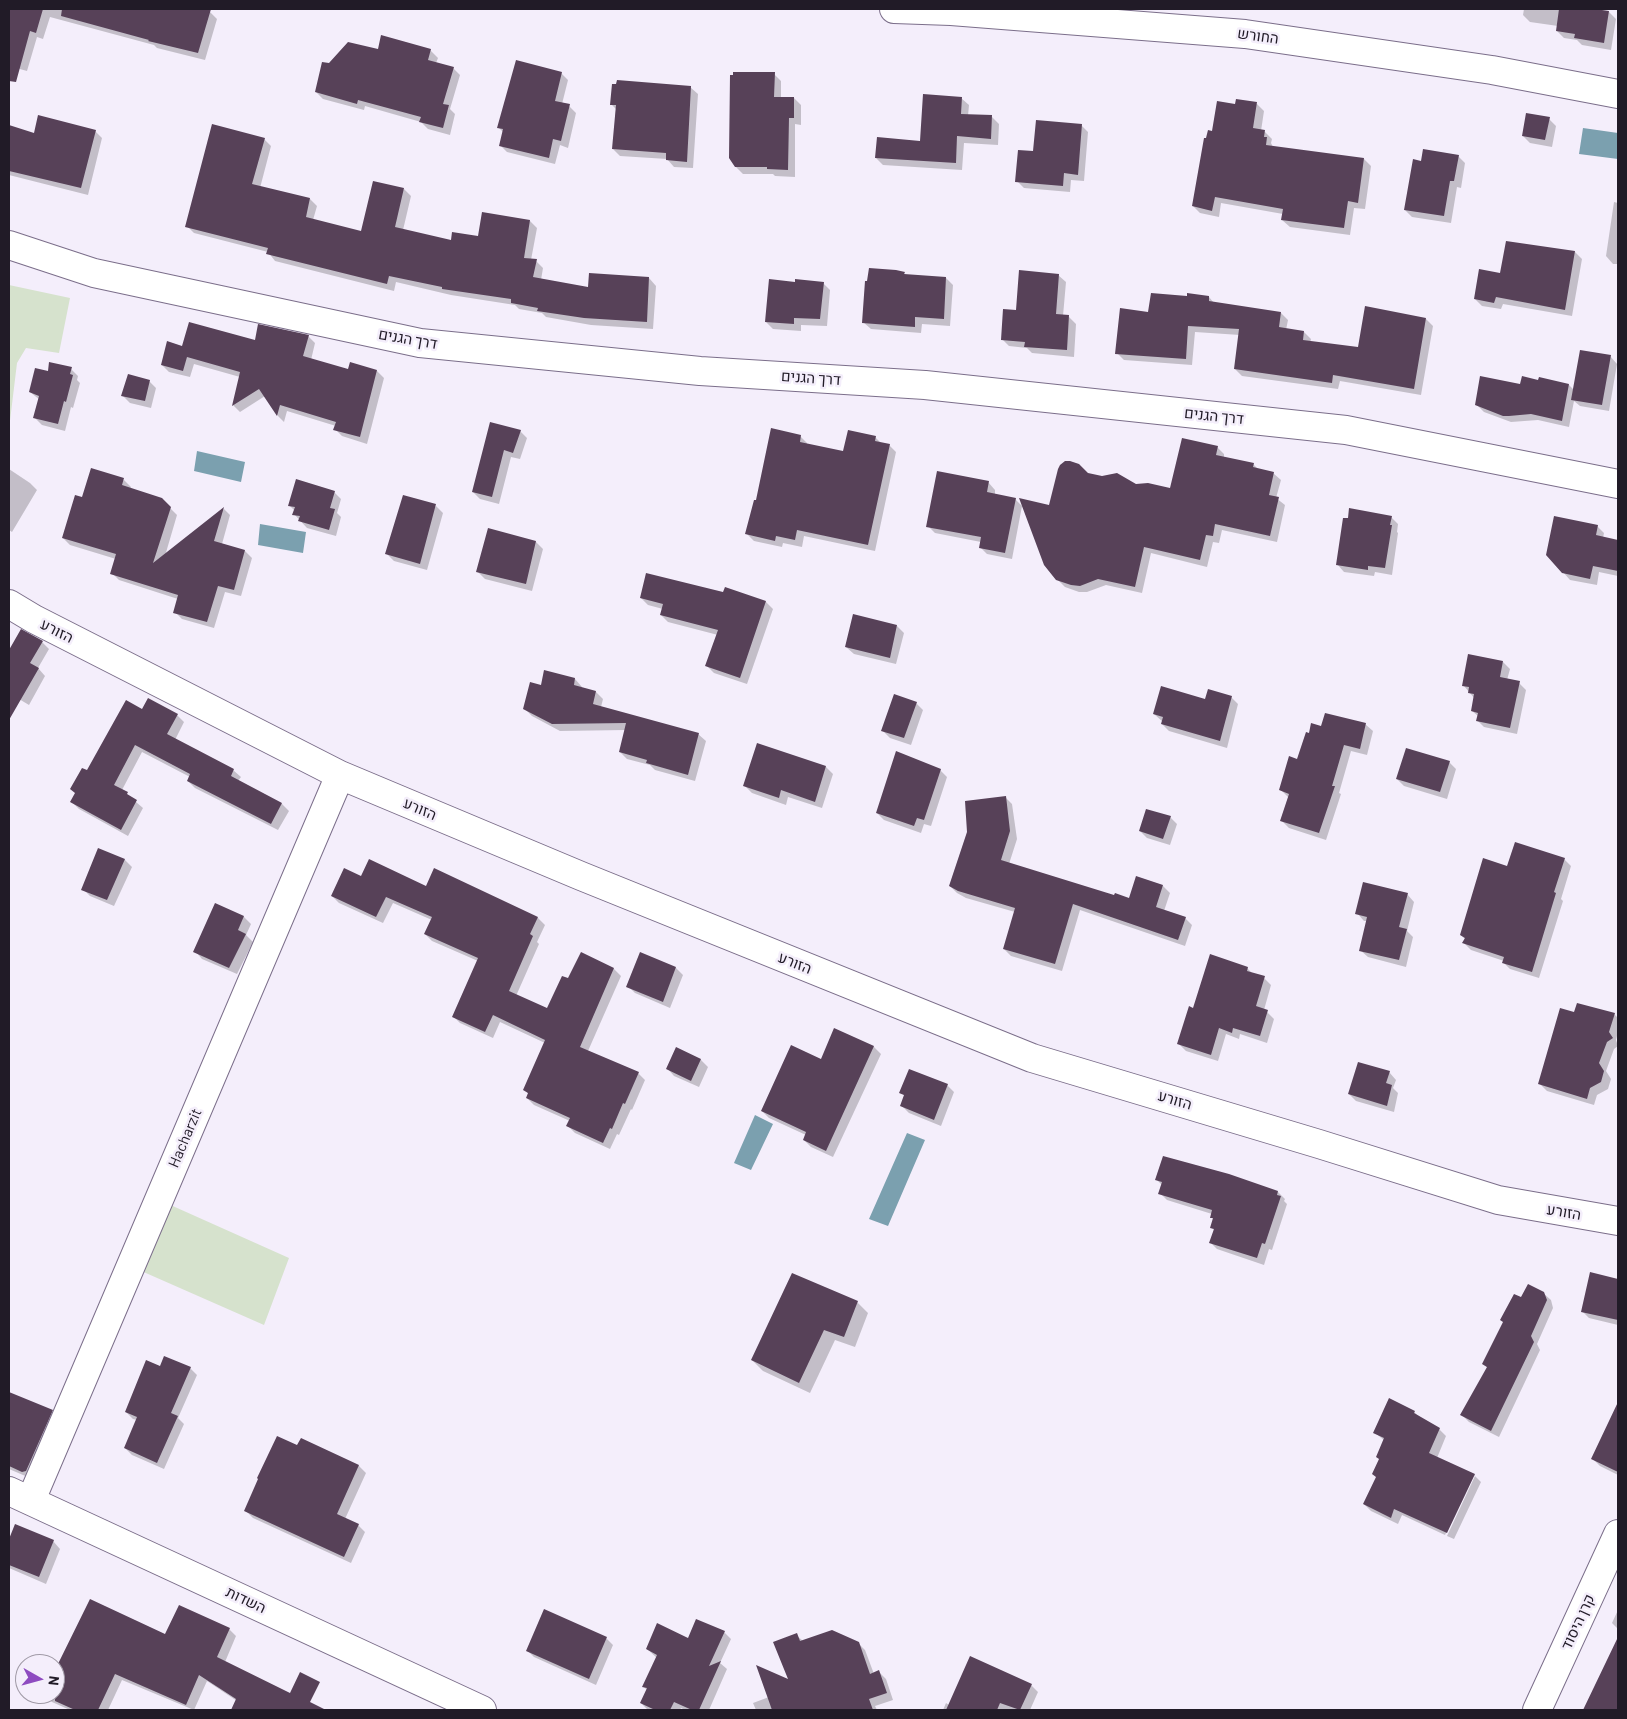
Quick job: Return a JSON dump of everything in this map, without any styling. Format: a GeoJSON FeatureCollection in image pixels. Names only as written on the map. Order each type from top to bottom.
{"type":"FeatureCollection","features":[{"type":"Feature","properties":{"kind":"street","name":"החורש"},"geometry":{"type":"LineString","coordinates":[[894,9],[1201,19],[1245,34],[1492,70],[1618,94]]}},
{"type":"Feature","properties":{"kind":"street","name":"דרך הגנים"},"geometry":{"type":"LineString","coordinates":[[9,245],[94,273],[420,343],[700,371],[925,385],[1346,430],[1618,484]]}},
{"type":"Feature","properties":{"kind":"street","name":"הזורע"},"geometry":{"type":"LineString","coordinates":[[9,604],[34,619],[340,775],[652,905],[1032,1058],[1277,1131],[1498,1200],[1618,1221]]}},
{"type":"Feature","properties":{"kind":"street","name":"Hacharzit"},"geometry":{"type":"LineString","coordinates":[[20,1496],[340,775]]}},
{"type":"Feature","properties":{"kind":"street","name":"השדות"},"geometry":{"type":"LineString","coordinates":[[20,1496],[482,1710]]}},
{"type":"Feature","properties":{"kind":"street","name":"קרן היסוד"},"geometry":{"type":"LineString","coordinates":[[1537,1710],[1618,1534]]}},
{"type":"Feature","properties":{"kind":"green space"},"geometry":{"type":"Polygon","coordinates":[[[9,285],[70,298],[59,353],[26,348],[17,363],[9,429],[9,285]]]}},
{"type":"Feature","properties":{"kind":"green space"},"geometry":{"type":"Polygon","coordinates":[[[166,1203],[289,1258],[264,1325],[139,1270],[166,1203]]]}},
{"type":"Feature","properties":{"kind":"water"},"geometry":{"type":"Polygon","coordinates":[[[1583,128],[1618,133],[1618,159],[1579,154],[1583,128]]]}},
{"type":"Feature","properties":{"kind":"water"},"geometry":{"type":"Polygon","coordinates":[[[197,451],[245,462],[241,482],[194,471],[197,451]]]}},
{"type":"Feature","properties":{"kind":"water"},"geometry":{"type":"Polygon","coordinates":[[[260,524],[306,532],[303,553],[258,545],[260,524]]]}},
{"type":"Feature","properties":{"kind":"water"},"geometry":{"type":"Polygon","coordinates":[[[755,1115],[773,1124],[751,1170],[734,1163],[755,1115]]]}},
{"type":"Feature","properties":{"kind":"water"},"geometry":{"type":"Polygon","coordinates":[[[907,1133],[925,1140],[888,1226],[869,1219],[907,1133]]]}},
{"type":"Feature","properties":{"kind":"building"},"geometry":{"type":"Polygon","coordinates":[[[9,9],[43,9],[36,33],[30,31],[16,82],[9,81],[9,9]]]}},
{"type":"Feature","properties":{"kind":"building"},"geometry":{"type":"Polygon","coordinates":[[[62,9],[211,9],[198,53],[61,16],[62,9]]]}},
{"type":"Feature","properties":{"kind":"building"},"geometry":{"type":"Polygon","coordinates":[[[1559,9],[1609,11],[1604,43],[1574,38],[1575,34],[1556,31],[1559,9]]]}},
{"type":"Feature","properties":{"kind":"building"},"geometry":{"type":"Polygon","coordinates":[[[381,35],[431,49],[428,60],[454,67],[443,104],[449,105],[443,128],[419,122],[421,117],[358,100],[357,104],[315,92],[322,62],[329,63],[348,42],[378,49],[381,35]]]}},
{"type":"Feature","properties":{"kind":"building"},"geometry":{"type":"Polygon","coordinates":[[[516,60],[562,72],[555,101],[570,104],[561,141],[553,139],[549,158],[499,146],[503,129],[497,128],[516,60]]]}},
{"type":"Feature","properties":{"kind":"building"},"geometry":{"type":"Polygon","coordinates":[[[733,72],[775,72],[774,97],[794,97],[794,118],[789,118],[788,170],[767,169],[767,167],[735,167],[729,158],[730,75],[733,75],[733,72]]]}},
{"type":"Feature","properties":{"kind":"building"},"geometry":{"type":"Polygon","coordinates":[[[617,80],[691,86],[687,162],[666,160],[666,153],[612,149],[616,105],[610,105],[612,84],[616,84],[617,80]]]}},
{"type":"Feature","properties":{"kind":"building"},"geometry":{"type":"Polygon","coordinates":[[[923,94],[962,97],[961,114],[992,115],[991,139],[957,136],[956,163],[875,158],[877,137],[920,141],[923,94]]]}},
{"type":"Feature","properties":{"kind":"building"},"geometry":{"type":"Polygon","coordinates":[[[1236,99],[1257,102],[1253,128],[1265,130],[1264,137],[1267,137],[1266,145],[1364,158],[1358,203],[1348,201],[1344,228],[1281,220],[1283,209],[1215,197],[1212,211],[1192,206],[1204,138],[1206,138],[1208,130],[1212,131],[1217,101],[1235,104],[1236,99]]]}},
{"type":"Feature","properties":{"kind":"building"},"geometry":{"type":"Polygon","coordinates":[[[1526,113],[1550,117],[1545,140],[1522,136],[1526,113]]]}},
{"type":"Feature","properties":{"kind":"building"},"geometry":{"type":"Polygon","coordinates":[[[38,115],[96,130],[81,188],[9,171],[9,125],[34,133],[38,115]]]}},
{"type":"Feature","properties":{"kind":"building"},"geometry":{"type":"Polygon","coordinates":[[[1036,120],[1082,124],[1078,175],[1064,173],[1063,186],[1015,182],[1018,150],[1033,151],[1036,120]]]}},
{"type":"Feature","properties":{"kind":"building"},"geometry":{"type":"Polygon","coordinates":[[[212,124],[265,138],[252,184],[310,198],[306,217],[361,231],[373,181],[404,188],[395,227],[451,240],[452,232],[478,236],[482,212],[530,220],[524,258],[537,259],[533,277],[588,287],[589,273],[649,277],[647,322],[584,318],[537,311],[538,308],[511,303],[511,299],[442,289],[442,287],[389,276],[387,284],[266,254],[268,248],[185,227],[212,124]]]}},
{"type":"Feature","properties":{"kind":"building"},"geometry":{"type":"Polygon","coordinates":[[[1423,149],[1459,155],[1454,181],[1450,181],[1444,216],[1404,210],[1413,159],[1421,161],[1423,149]]]}},
{"type":"Feature","properties":{"kind":"building"},"geometry":{"type":"Polygon","coordinates":[[[1506,241],[1575,251],[1565,310],[1496,297],[1494,303],[1474,299],[1479,269],[1500,273],[1506,241]]]}},
{"type":"Feature","properties":{"kind":"building"},"geometry":{"type":"Polygon","coordinates":[[[869,268],[896,270],[905,272],[904,274],[946,277],[944,319],[915,317],[915,327],[862,323],[865,281],[867,281],[869,268]]]}},
{"type":"Feature","properties":{"kind":"building"},"geometry":{"type":"Polygon","coordinates":[[[1019,270],[1059,274],[1056,314],[1069,315],[1067,350],[1024,347],[1025,342],[1001,340],[1003,309],[1016,310],[1019,270]]]}},
{"type":"Feature","properties":{"kind":"building"},"geometry":{"type":"Polygon","coordinates":[[[769,279],[795,282],[795,279],[824,282],[820,319],[794,318],[794,324],[765,322],[769,279]]]}},
{"type":"Feature","properties":{"kind":"building"},"geometry":{"type":"Polygon","coordinates":[[[1151,293],[1187,296],[1187,293],[1209,296],[1209,301],[1281,312],[1279,327],[1304,331],[1303,340],[1358,347],[1365,306],[1426,318],[1414,389],[1333,375],[1332,383],[1234,369],[1239,329],[1188,326],[1186,359],[1115,354],[1120,308],[1148,312],[1151,293]]]}},
{"type":"Feature","properties":{"kind":"building"},"geometry":{"type":"Polygon","coordinates":[[[189,322],[255,340],[258,324],[309,335],[303,356],[348,369],[350,362],[377,370],[360,437],[333,430],[336,422],[280,405],[277,416],[259,389],[232,406],[240,372],[187,357],[183,371],[161,365],[167,341],[182,346],[189,322]]]}},
{"type":"Feature","properties":{"kind":"building"},"geometry":{"type":"Polygon","coordinates":[[[1580,350],[1611,355],[1602,405],[1571,400],[1580,350]]]}},
{"type":"Feature","properties":{"kind":"building"},"geometry":{"type":"Polygon","coordinates":[[[49,362],[72,367],[70,374],[73,375],[58,424],[33,418],[39,396],[29,392],[35,368],[48,371],[49,362]]]}},
{"type":"Feature","properties":{"kind":"building"},"geometry":{"type":"Polygon","coordinates":[[[128,374],[150,380],[145,401],[121,396],[128,374]]]}},
{"type":"Feature","properties":{"kind":"building"},"geometry":{"type":"Polygon","coordinates":[[[1480,376],[1520,384],[1522,376],[1538,380],[1539,377],[1569,384],[1562,421],[1531,414],[1503,416],[1475,405],[1480,376]]]}},
{"type":"Feature","properties":{"kind":"building"},"geometry":{"type":"Polygon","coordinates":[[[490,422],[521,430],[513,453],[504,450],[492,497],[472,492],[490,422]]]}},
{"type":"Feature","properties":{"kind":"building"},"geometry":{"type":"Polygon","coordinates":[[[771,428],[801,435],[800,442],[843,451],[848,430],[876,436],[875,441],[890,444],[868,545],[797,530],[795,540],[776,536],[775,541],[745,534],[754,500],[756,500],[771,428]]]}},
{"type":"Feature","properties":{"kind":"building"},"geometry":{"type":"Polygon","coordinates":[[[1182,438],[1218,446],[1216,455],[1254,463],[1253,467],[1274,472],[1269,495],[1279,497],[1270,536],[1215,524],[1213,536],[1206,535],[1200,560],[1144,547],[1135,587],[1098,579],[1080,586],[1056,580],[1044,565],[1019,498],[1049,505],[1058,469],[1065,461],[1079,464],[1088,473],[1102,476],[1117,473],[1136,484],[1148,483],[1170,488],[1182,438]]]}},
{"type":"Feature","properties":{"kind":"building"},"geometry":{"type":"Polygon","coordinates":[[[91,468],[124,478],[122,485],[162,498],[171,507],[153,563],[224,507],[214,541],[245,550],[234,590],[218,586],[207,622],[173,613],[178,595],[110,574],[116,554],[62,538],[75,495],[82,497],[91,468]]]}},
{"type":"Feature","properties":{"kind":"building"},"geometry":{"type":"Polygon","coordinates":[[[937,471],[989,481],[987,492],[1016,498],[1005,553],[979,548],[981,537],[926,527],[937,471]]]}},
{"type":"Feature","properties":{"kind":"building"},"geometry":{"type":"Polygon","coordinates":[[[296,479],[335,491],[330,508],[335,509],[329,530],[298,521],[300,516],[292,515],[295,507],[288,506],[296,479]]]}},
{"type":"Feature","properties":{"kind":"building"},"geometry":{"type":"Polygon","coordinates":[[[403,495],[436,504],[420,564],[385,554],[403,495]]]}},
{"type":"Feature","properties":{"kind":"building"},"geometry":{"type":"Polygon","coordinates":[[[1349,508],[1392,516],[1385,568],[1368,566],[1368,570],[1336,565],[1343,518],[1348,518],[1349,508]]]}},
{"type":"Feature","properties":{"kind":"building"},"geometry":{"type":"Polygon","coordinates":[[[1554,516],[1598,525],[1596,535],[1618,540],[1618,571],[1593,566],[1590,579],[1562,573],[1546,555],[1554,516]]]}},
{"type":"Feature","properties":{"kind":"building"},"geometry":{"type":"Polygon","coordinates":[[[488,528],[536,541],[526,584],[476,572],[488,528]]]}},
{"type":"Feature","properties":{"kind":"building"},"geometry":{"type":"Polygon","coordinates":[[[646,573],[723,592],[725,587],[766,601],[740,678],[705,666],[718,630],[660,615],[663,604],[640,598],[646,573]]]}},
{"type":"Feature","properties":{"kind":"building"},"geometry":{"type":"Polygon","coordinates":[[[853,614],[897,625],[890,658],[845,647],[853,614]]]}},
{"type":"Feature","properties":{"kind":"building"},"geometry":{"type":"Polygon","coordinates":[[[21,629],[43,641],[30,663],[39,668],[9,720],[9,650],[21,629]]]}},
{"type":"Feature","properties":{"kind":"building"},"geometry":{"type":"Polygon","coordinates":[[[1468,654],[1503,661],[1500,677],[1520,681],[1510,728],[1476,721],[1478,713],[1471,711],[1474,694],[1468,693],[1469,687],[1462,686],[1468,654]]]}},
{"type":"Feature","properties":{"kind":"building"},"geometry":{"type":"Polygon","coordinates":[[[544,670],[575,678],[574,685],[596,691],[593,704],[699,733],[688,775],[646,763],[647,760],[619,752],[626,723],[552,724],[523,709],[530,682],[541,685],[544,670]]]}},
{"type":"Feature","properties":{"kind":"building"},"geometry":{"type":"Polygon","coordinates":[[[1161,686],[1205,699],[1208,689],[1232,696],[1220,741],[1161,724],[1163,717],[1153,714],[1161,686]]]}},
{"type":"Feature","properties":{"kind":"building"},"geometry":{"type":"Polygon","coordinates":[[[894,694],[917,702],[904,738],[881,731],[894,694]]]}},
{"type":"Feature","properties":{"kind":"building"},"geometry":{"type":"Polygon","coordinates":[[[148,698],[178,714],[167,734],[234,769],[231,776],[282,803],[271,824],[187,781],[190,774],[135,745],[114,785],[128,792],[127,794],[137,800],[121,830],[70,802],[75,793],[70,789],[82,768],[87,770],[126,700],[142,709],[148,698]]]}},
{"type":"Feature","properties":{"kind":"building"},"geometry":{"type":"Polygon","coordinates":[[[1325,713],[1366,723],[1360,749],[1344,745],[1332,786],[1335,786],[1319,833],[1280,821],[1289,794],[1279,790],[1289,756],[1297,759],[1306,732],[1309,733],[1311,723],[1321,726],[1325,713]]]}},
{"type":"Feature","properties":{"kind":"building"},"geometry":{"type":"Polygon","coordinates":[[[757,743],[826,766],[815,802],[781,790],[779,798],[743,786],[757,743]]]}},
{"type":"Feature","properties":{"kind":"building"},"geometry":{"type":"Polygon","coordinates":[[[1406,748],[1450,761],[1440,792],[1396,779],[1406,748]]]}},
{"type":"Feature","properties":{"kind":"building"},"geometry":{"type":"Polygon","coordinates":[[[896,751],[941,769],[924,820],[917,818],[914,826],[876,813],[896,751]]]}},
{"type":"Feature","properties":{"kind":"building"},"geometry":{"type":"Polygon","coordinates":[[[1006,796],[1010,831],[1001,860],[1129,898],[1136,876],[1163,885],[1156,907],[1186,917],[1178,940],[1073,904],[1055,964],[1003,949],[1015,908],[958,891],[949,886],[967,832],[965,801],[1006,796]]]}},
{"type":"Feature","properties":{"kind":"building"},"geometry":{"type":"Polygon","coordinates":[[[1146,809],[1171,816],[1163,839],[1139,831],[1146,809]]]}},
{"type":"Feature","properties":{"kind":"building"},"geometry":{"type":"Polygon","coordinates":[[[1515,842],[1565,858],[1532,972],[1502,963],[1504,957],[1462,943],[1465,938],[1460,935],[1483,858],[1507,866],[1515,842]]]}},
{"type":"Feature","properties":{"kind":"building"},"geometry":{"type":"Polygon","coordinates":[[[98,848],[125,859],[107,900],[81,890],[98,848]]]}},
{"type":"Feature","properties":{"kind":"building"},"geometry":{"type":"Polygon","coordinates":[[[369,859],[426,886],[434,868],[538,917],[530,934],[533,936],[509,991],[547,1008],[562,976],[568,978],[581,952],[614,968],[580,1047],[639,1072],[625,1104],[623,1103],[612,1129],[610,1128],[603,1143],[566,1126],[570,1118],[526,1098],[528,1093],[523,1090],[545,1040],[493,1015],[485,1032],[452,1017],[478,958],[424,934],[432,917],[386,897],[376,917],[331,896],[344,868],[361,876],[369,859]]]}},
{"type":"Feature","properties":{"kind":"building"},"geometry":{"type":"Polygon","coordinates":[[[1363,882],[1408,893],[1399,927],[1407,929],[1399,960],[1359,951],[1367,917],[1355,914],[1363,882]]]}},
{"type":"Feature","properties":{"kind":"building"},"geometry":{"type":"Polygon","coordinates":[[[215,903],[244,916],[238,930],[246,934],[229,968],[193,952],[215,903]]]}},
{"type":"Feature","properties":{"kind":"building"},"geometry":{"type":"Polygon","coordinates":[[[640,952],[676,967],[663,1002],[626,987],[640,952]]]}},
{"type":"Feature","properties":{"kind":"building"},"geometry":{"type":"Polygon","coordinates":[[[1210,954],[1248,967],[1247,971],[1265,976],[1256,1006],[1268,1010],[1260,1036],[1233,1028],[1232,1033],[1219,1028],[1211,1055],[1177,1044],[1189,1006],[1193,1008],[1210,954]]]}},
{"type":"Feature","properties":{"kind":"building"},"geometry":{"type":"Polygon","coordinates":[[[1577,1003],[1615,1013],[1609,1032],[1613,1038],[1607,1042],[1599,1063],[1604,1071],[1601,1082],[1590,1088],[1587,1099],[1538,1084],[1560,1008],[1574,1012],[1577,1003]]]}},
{"type":"Feature","properties":{"kind":"building"},"geometry":{"type":"Polygon","coordinates":[[[834,1028],[874,1046],[826,1151],[803,1140],[806,1132],[761,1111],[791,1045],[821,1059],[834,1028]]]}},
{"type":"Feature","properties":{"kind":"building"},"geometry":{"type":"Polygon","coordinates":[[[676,1047],[701,1059],[691,1081],[666,1069],[676,1047]]]}},
{"type":"Feature","properties":{"kind":"building"},"geometry":{"type":"Polygon","coordinates":[[[1358,1062],[1390,1071],[1386,1083],[1392,1085],[1387,1106],[1348,1094],[1358,1062]]]}},
{"type":"Feature","properties":{"kind":"building"},"geometry":{"type":"Polygon","coordinates":[[[909,1069],[948,1084],[934,1120],[900,1106],[904,1095],[899,1093],[909,1069]]]}},
{"type":"Feature","properties":{"kind":"building"},"geometry":{"type":"Polygon","coordinates":[[[1163,1156],[1229,1174],[1278,1191],[1277,1195],[1281,1196],[1265,1244],[1262,1243],[1257,1258],[1209,1243],[1214,1229],[1210,1228],[1213,1218],[1210,1218],[1212,1210],[1158,1194],[1162,1182],[1155,1180],[1163,1156]]]}},
{"type":"Feature","properties":{"kind":"building"},"geometry":{"type":"Polygon","coordinates":[[[1590,1272],[1618,1279],[1618,1320],[1581,1312],[1590,1272]]]}},
{"type":"Feature","properties":{"kind":"building"},"geometry":{"type":"Polygon","coordinates":[[[792,1273],[858,1301],[844,1337],[824,1330],[799,1383],[751,1360],[792,1273]]]}},
{"type":"Feature","properties":{"kind":"building"},"geometry":{"type":"Polygon","coordinates":[[[1528,1284],[1544,1292],[1547,1300],[1531,1336],[1534,1342],[1491,1431],[1460,1415],[1487,1367],[1482,1364],[1503,1322],[1500,1320],[1514,1294],[1521,1297],[1528,1284]]]}},
{"type":"Feature","properties":{"kind":"building"},"geometry":{"type":"Polygon","coordinates":[[[164,1356],[191,1367],[171,1413],[178,1416],[157,1463],[124,1448],[137,1417],[125,1412],[146,1360],[160,1366],[164,1356]]]}},
{"type":"Feature","properties":{"kind":"building"},"geometry":{"type":"Polygon","coordinates":[[[9,1392],[53,1410],[26,1471],[22,1472],[9,1466],[9,1392]]]}},
{"type":"Feature","properties":{"kind":"building"},"geometry":{"type":"Polygon","coordinates":[[[1389,1398],[1415,1411],[1414,1413],[1440,1428],[1429,1453],[1475,1474],[1447,1533],[1394,1509],[1391,1518],[1363,1504],[1376,1477],[1372,1474],[1379,1459],[1376,1457],[1384,1438],[1373,1433],[1389,1398]]]}},
{"type":"Feature","properties":{"kind":"building"},"geometry":{"type":"Polygon","coordinates":[[[1618,1402],[1618,1472],[1591,1459],[1618,1402]]]}},
{"type":"Feature","properties":{"kind":"building"},"geometry":{"type":"Polygon","coordinates":[[[277,1436],[297,1445],[301,1438],[359,1465],[337,1514],[359,1524],[344,1557],[244,1511],[277,1436]]]}},
{"type":"Feature","properties":{"kind":"building"},"geometry":{"type":"Polygon","coordinates":[[[15,1524],[54,1540],[39,1577],[9,1565],[9,1539],[15,1524]]]}},
{"type":"Feature","properties":{"kind":"building"},"geometry":{"type":"Polygon","coordinates":[[[90,1599],[165,1634],[179,1605],[230,1628],[217,1657],[290,1693],[300,1672],[320,1682],[310,1702],[326,1710],[231,1710],[236,1699],[199,1675],[186,1705],[115,1674],[98,1710],[75,1710],[62,1704],[65,1704],[65,1654],[63,1654],[90,1599]]]}},
{"type":"Feature","properties":{"kind":"building"},"geometry":{"type":"Polygon","coordinates":[[[544,1609],[607,1637],[589,1679],[526,1651],[544,1609]]]}},
{"type":"Feature","properties":{"kind":"building"},"geometry":{"type":"Polygon","coordinates":[[[696,1619],[725,1631],[709,1666],[721,1661],[699,1710],[692,1710],[674,1702],[670,1710],[655,1710],[640,1703],[647,1688],[642,1687],[657,1655],[646,1649],[657,1623],[688,1638],[696,1619]]]}},
{"type":"Feature","properties":{"kind":"building"},"geometry":{"type":"Polygon","coordinates":[[[832,1630],[859,1642],[870,1674],[879,1670],[887,1693],[869,1699],[873,1710],[772,1710],[756,1665],[788,1679],[773,1642],[797,1633],[800,1641],[832,1630]]]}},
{"type":"Feature","properties":{"kind":"building"},"geometry":{"type":"Polygon","coordinates":[[[1618,1637],[1618,1710],[1583,1710],[1618,1637]]]}},
{"type":"Feature","properties":{"kind":"building"},"geometry":{"type":"Polygon","coordinates":[[[970,1656],[1032,1684],[1020,1710],[1000,1703],[997,1710],[946,1710],[970,1656]]]}}]}
